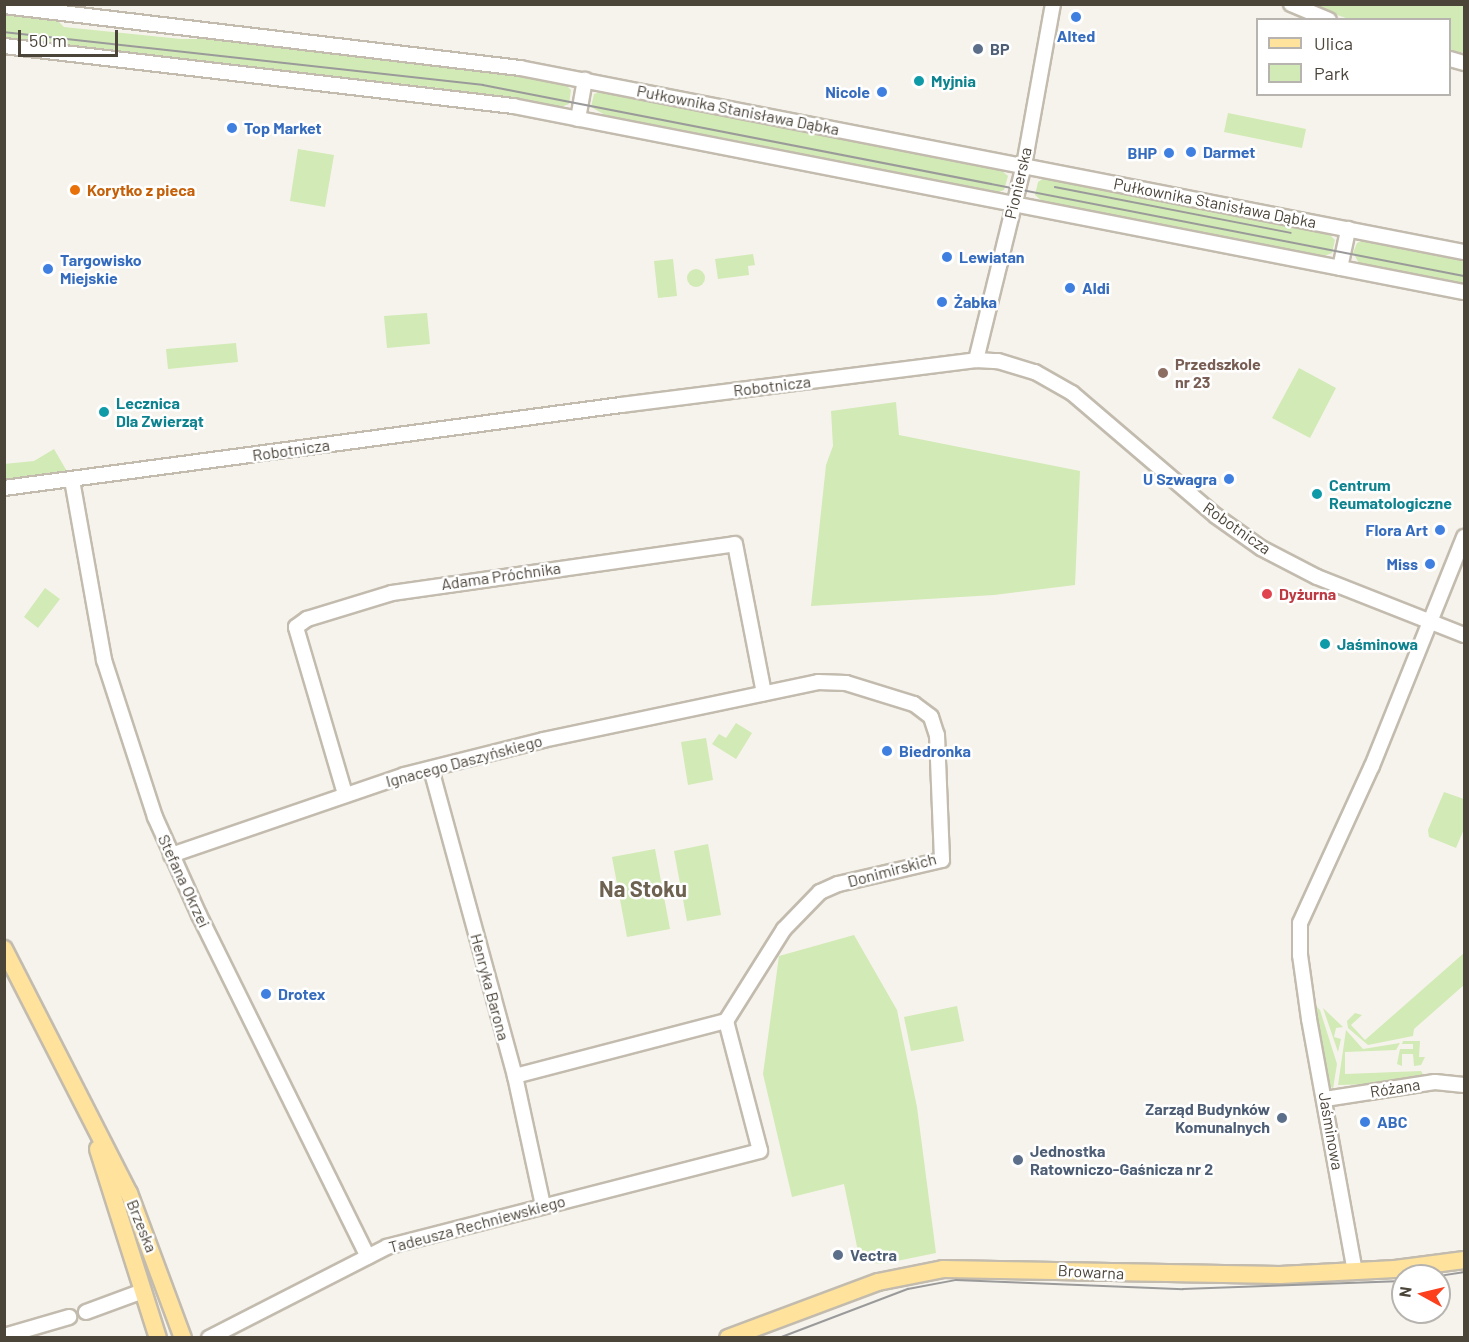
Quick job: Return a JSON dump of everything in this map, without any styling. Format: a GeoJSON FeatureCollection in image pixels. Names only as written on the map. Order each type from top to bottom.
{"type":"FeatureCollection","features":[{"type":"Feature","properties":{"kind":"main road","name":"Brzeska"},"geometry":{"type":"LineString","coordinates":[[4,949],[88,1120],[109,1151],[137,1212],[183,1338]]}},
{"type":"Feature","properties":{"kind":"main road","name":"Brzeska"},"geometry":{"type":"LineString","coordinates":[[88,1120],[158,1338]]}},
{"type":"Feature","properties":{"kind":"main road","name":"Browarna"},"geometry":{"type":"LineString","coordinates":[[728,1338],[897,1276],[943,1269],[1182,1276],[1355,1272],[1464,1260]]}},
{"type":"Feature","properties":{"kind":"street","name":"Pionierska"},"geometry":{"type":"LineString","coordinates":[[976,360],[1024,165],[1053,4]]}},
{"type":"Feature","properties":{"kind":"street"},"geometry":{"type":"LineString","coordinates":[[1291,4],[1324,18]]}},
{"type":"Feature","properties":{"kind":"street","name":"Pułkownika Stanisława Dąbka"},"geometry":{"type":"LineString","coordinates":[[4,6],[416,53],[585,80],[1464,252]]}},
{"type":"Feature","properties":{"kind":"street"},"geometry":{"type":"LineString","coordinates":[[4,46],[420,93],[578,119],[1013,206],[1464,292]]}},
{"type":"Feature","properties":{"kind":"street"},"geometry":{"type":"LineString","coordinates":[[578,119],[585,80]]}},
{"type":"Feature","properties":{"kind":"street"},"geometry":{"type":"LineString","coordinates":[[1340,268],[1348,229]]}},
{"type":"Feature","properties":{"kind":"street","name":"Robotnicza"},"geometry":{"type":"LineString","coordinates":[[4,489],[976,360],[1007,363],[1056,382],[1101,416],[1216,516],[1261,548],[1317,577],[1464,635]]}},
{"type":"Feature","properties":{"kind":"street","name":"Stefana Okrzei"},"geometry":{"type":"LineString","coordinates":[[72,480],[106,668],[135,764],[171,855],[368,1257]]}},
{"type":"Feature","properties":{"kind":"street","name":"Jaśminowa"},"geometry":{"type":"LineString","coordinates":[[1355,1272],[1302,976],[1300,923],[1431,622],[1464,537]]}},
{"type":"Feature","properties":{"kind":"street","name":"Adama Próchnika"},"geometry":{"type":"LineString","coordinates":[[345,794],[297,639],[298,624],[393,593],[735,544],[764,693]]}},
{"type":"Feature","properties":{"kind":"street","name":"Donimirskich"},"geometry":{"type":"LineString","coordinates":[[726,1021],[784,929],[820,892],[838,884],[942,860],[938,741],[926,711],[914,704],[833,682],[764,693]]}},
{"type":"Feature","properties":{"kind":"street","name":"Ignacego Daszyńskiego"},"geometry":{"type":"LineString","coordinates":[[171,855],[345,794],[431,769],[543,740],[764,693]]}},
{"type":"Feature","properties":{"kind":"street","name":"Henryka Barona"},"geometry":{"type":"LineString","coordinates":[[431,769],[515,1076],[543,1206]]}},
{"type":"Feature","properties":{"kind":"street"},"geometry":{"type":"LineString","coordinates":[[515,1076],[726,1021]]}},
{"type":"Feature","properties":{"kind":"street","name":"Tadeusza Rechniewskiego"},"geometry":{"type":"LineString","coordinates":[[209,1338],[387,1247],[760,1151],[726,1021]]}},
{"type":"Feature","properties":{"kind":"street","name":"Różana"},"geometry":{"type":"LineString","coordinates":[[1325,1099],[1435,1082],[1464,1085]]}},
{"type":"Feature","properties":{"kind":"street"},"geometry":{"type":"LineString","coordinates":[[86,1312],[143,1291]]}},
{"type":"Feature","properties":{"kind":"street"},"geometry":{"type":"LineString","coordinates":[[4,1336],[69,1317]]}},
{"type":"Feature","properties":{"kind":"green space"},"geometry":{"type":"Polygon","coordinates":[[[1307,5],[1464,5],[1464,53],[1451,50],[1451,18],[1346,18],[1307,5]]]}},
{"type":"Feature","properties":{"kind":"green space"},"geometry":{"type":"Polygon","coordinates":[[[5,14],[57,20],[64,27],[181,39],[225,39],[457,65],[564,83],[571,90],[569,104],[561,107],[439,88],[5,39],[5,14]]]}},
{"type":"Feature","properties":{"kind":"green space"},"geometry":{"type":"Polygon","coordinates":[[[604,91],[1000,169],[1008,176],[1004,190],[999,192],[605,115],[591,107],[594,94],[604,91]]]}},
{"type":"Feature","properties":{"kind":"green space"},"geometry":{"type":"Polygon","coordinates":[[[1228,113],[1306,129],[1302,148],[1224,132],[1228,113]]]}},
{"type":"Feature","properties":{"kind":"green space"},"geometry":{"type":"Polygon","coordinates":[[[298,149],[334,155],[325,207],[290,201],[298,149]]]}},
{"type":"Feature","properties":{"kind":"green space"},"geometry":{"type":"Polygon","coordinates":[[[1044,178],[1328,233],[1335,240],[1332,253],[1322,257],[1042,201],[1035,195],[1038,182],[1044,178]]]}},
{"type":"Feature","properties":{"kind":"green space"},"geometry":{"type":"Polygon","coordinates":[[[1364,240],[1464,260],[1464,285],[1359,263],[1353,253],[1357,243],[1364,240]]]}},
{"type":"Feature","properties":{"kind":"green space"},"geometry":{"type":"Polygon","coordinates":[[[753,254],[755,265],[748,266],[749,275],[718,279],[715,259],[753,254]]]}},
{"type":"Feature","properties":{"kind":"green space"},"geometry":{"type":"Polygon","coordinates":[[[673,259],[677,296],[658,298],[654,261],[673,259]]]}},
{"type":"Feature","properties":{"kind":"green space"},"geometry":{"type":"Polygon","coordinates":[[[696,269],[702,272],[705,278],[702,284],[696,287],[690,284],[687,278],[690,272],[696,269]]]}},
{"type":"Feature","properties":{"kind":"green space"},"geometry":{"type":"Polygon","coordinates":[[[427,313],[430,344],[387,348],[384,316],[427,313]]]}},
{"type":"Feature","properties":{"kind":"green space"},"geometry":{"type":"Polygon","coordinates":[[[236,343],[238,362],[168,369],[166,349],[236,343]]]}},
{"type":"Feature","properties":{"kind":"green space"},"geometry":{"type":"Polygon","coordinates":[[[1299,368],[1336,388],[1310,438],[1272,418],[1299,368]]]}},
{"type":"Feature","properties":{"kind":"green space"},"geometry":{"type":"Polygon","coordinates":[[[896,402],[899,435],[1080,471],[1075,585],[994,595],[811,606],[826,465],[833,446],[831,411],[896,402]]]}},
{"type":"Feature","properties":{"kind":"green space"},"geometry":{"type":"Polygon","coordinates":[[[54,449],[72,480],[5,488],[4,464],[34,461],[54,449]]]}},
{"type":"Feature","properties":{"kind":"green space"},"geometry":{"type":"Polygon","coordinates":[[[45,588],[60,599],[38,628],[24,617],[45,588]]]}},
{"type":"Feature","properties":{"kind":"green space"},"geometry":{"type":"Polygon","coordinates":[[[736,723],[752,733],[736,759],[712,744],[719,734],[726,738],[736,723]]]}},
{"type":"Feature","properties":{"kind":"green space"},"geometry":{"type":"Polygon","coordinates":[[[706,738],[713,780],[688,785],[681,742],[706,738]]]}},
{"type":"Feature","properties":{"kind":"green space"},"geometry":{"type":"Polygon","coordinates":[[[1444,792],[1464,799],[1464,829],[1456,848],[1429,837],[1428,830],[1444,792]]]}},
{"type":"Feature","properties":{"kind":"green space"},"geometry":{"type":"Polygon","coordinates":[[[708,844],[721,915],[687,921],[674,851],[708,844]]]}},
{"type":"Feature","properties":{"kind":"green space"},"geometry":{"type":"Polygon","coordinates":[[[655,849],[670,929],[627,937],[612,857],[655,849]]]}},
{"type":"Feature","properties":{"kind":"green space"},"geometry":{"type":"Polygon","coordinates":[[[854,935],[897,1010],[917,1107],[936,1253],[882,1264],[860,1261],[844,1184],[792,1197],[763,1074],[779,956],[854,935]]]}},
{"type":"Feature","properties":{"kind":"green space"},"geometry":{"type":"Polygon","coordinates":[[[1464,953],[1464,985],[1414,1029],[1413,1036],[1368,1045],[1348,1028],[1347,1021],[1355,1013],[1362,1015],[1351,1025],[1365,1040],[1464,953]]]}},
{"type":"Feature","properties":{"kind":"green space"},"geometry":{"type":"Polygon","coordinates":[[[1313,1003],[1320,1010],[1337,1064],[1333,1089],[1326,1081],[1313,1003]]]}},
{"type":"Feature","properties":{"kind":"green space"},"geometry":{"type":"Polygon","coordinates":[[[957,1006],[964,1041],[911,1051],[904,1017],[957,1006]]]}},
{"type":"Feature","properties":{"kind":"green space"},"geometry":{"type":"Polygon","coordinates":[[[1323,1008],[1343,1027],[1336,1028],[1334,1037],[1341,1039],[1338,1052],[1323,1008]]]}},
{"type":"Feature","properties":{"kind":"green space"},"geometry":{"type":"Polygon","coordinates":[[[1346,1030],[1363,1049],[1400,1043],[1396,1050],[1345,1052],[1345,1074],[1421,1071],[1424,1076],[1380,1084],[1338,1085],[1346,1030]]]}},
{"type":"Feature","properties":{"kind":"green space"},"geometry":{"type":"Polygon","coordinates":[[[1403,1041],[1420,1041],[1419,1057],[1425,1057],[1421,1065],[1414,1066],[1413,1054],[1402,1054],[1402,1066],[1397,1064],[1400,1049],[1413,1049],[1413,1044],[1402,1044],[1403,1041]]]}},
{"type":"Feature","properties":{"kind":"tram line"},"geometry":{"type":"LineString","coordinates":[[4,32],[483,85],[1464,276]]}},
{"type":"Feature","properties":{"kind":"tram line"},"geometry":{"type":"LineString","coordinates":[[1055,187],[1291,233]]}},
{"type":"Feature","properties":{"kind":"tram line"},"geometry":{"type":"LineString","coordinates":[[1451,1274],[1464,1272]]}},
{"type":"Feature","properties":{"kind":"tram line"},"geometry":{"type":"LineString","coordinates":[[779,1338],[908,1289],[956,1280],[1183,1289],[1391,1281]]}},
{"type":"Feature","properties":{"kind":"place","name":"Alted"},"geometry":{"type":"Point","coordinates":[1076,17]}},
{"type":"Feature","properties":{"kind":"place","name":"BP"},"geometry":{"type":"Point","coordinates":[978,49]}},
{"type":"Feature","properties":{"kind":"place","name":"Myjnia"},"geometry":{"type":"Point","coordinates":[919,81]}},
{"type":"Feature","properties":{"kind":"place","name":"Nicole"},"geometry":{"type":"Point","coordinates":[882,92]}},
{"type":"Feature","properties":{"kind":"place","name":"Top Market"},"geometry":{"type":"Point","coordinates":[232,128]}},
{"type":"Feature","properties":{"kind":"place","name":"Darmet"},"geometry":{"type":"Point","coordinates":[1191,152]}},
{"type":"Feature","properties":{"kind":"place","name":"BHP"},"geometry":{"type":"Point","coordinates":[1169,153]}},
{"type":"Feature","properties":{"kind":"place","name":"Korytko z pieca"},"geometry":{"type":"Point","coordinates":[75,190]}},
{"type":"Feature","properties":{"kind":"place","name":"Lewiatan"},"geometry":{"type":"Point","coordinates":[947,257]}},
{"type":"Feature","properties":{"kind":"place","name":"Targowisko Miejskie"},"geometry":{"type":"Point","coordinates":[48,269]}},
{"type":"Feature","properties":{"kind":"place","name":"Aldi"},"geometry":{"type":"Point","coordinates":[1070,288]}},
{"type":"Feature","properties":{"kind":"place","name":"Żabka"},"geometry":{"type":"Point","coordinates":[942,302]}},
{"type":"Feature","properties":{"kind":"place","name":"Przedszkole nr 23"},"geometry":{"type":"Point","coordinates":[1163,373]}},
{"type":"Feature","properties":{"kind":"place","name":"Lecznica Dla Zwierząt"},"geometry":{"type":"Point","coordinates":[104,412]}},
{"type":"Feature","properties":{"kind":"place","name":"U Szwagra"},"geometry":{"type":"Point","coordinates":[1229,479]}},
{"type":"Feature","properties":{"kind":"place","name":"Centrum Reumatologiczne"},"geometry":{"type":"Point","coordinates":[1317,494]}},
{"type":"Feature","properties":{"kind":"place","name":"Flora Art"},"geometry":{"type":"Point","coordinates":[1440,530]}},
{"type":"Feature","properties":{"kind":"place","name":"Miss"},"geometry":{"type":"Point","coordinates":[1430,564]}},
{"type":"Feature","properties":{"kind":"place","name":"Dyżurna"},"geometry":{"type":"Point","coordinates":[1267,594]}},
{"type":"Feature","properties":{"kind":"place","name":"Jaśminowa"},"geometry":{"type":"Point","coordinates":[1325,644]}},
{"type":"Feature","properties":{"kind":"place","name":"Biedronka"},"geometry":{"type":"Point","coordinates":[887,751]}},
{"type":"Feature","properties":{"kind":"place","name":"Drotex"},"geometry":{"type":"Point","coordinates":[266,994]}},
{"type":"Feature","properties":{"kind":"place","name":"Zarząd Budynków Komunalnych"},"geometry":{"type":"Point","coordinates":[1282,1118]}},
{"type":"Feature","properties":{"kind":"place","name":"ABC"},"geometry":{"type":"Point","coordinates":[1365,1122]}},
{"type":"Feature","properties":{"kind":"place","name":"Jednostka Ratowniczo-Gaśnicza nr 2"},"geometry":{"type":"Point","coordinates":[1018,1160]}},
{"type":"Feature","properties":{"kind":"place","name":"Vectra"},"geometry":{"type":"Point","coordinates":[838,1255]}},
{"type":"Feature","properties":{"kind":"district","name":"Na Stoku"},"geometry":{"type":"Point","coordinates":[643,889]}}]}
